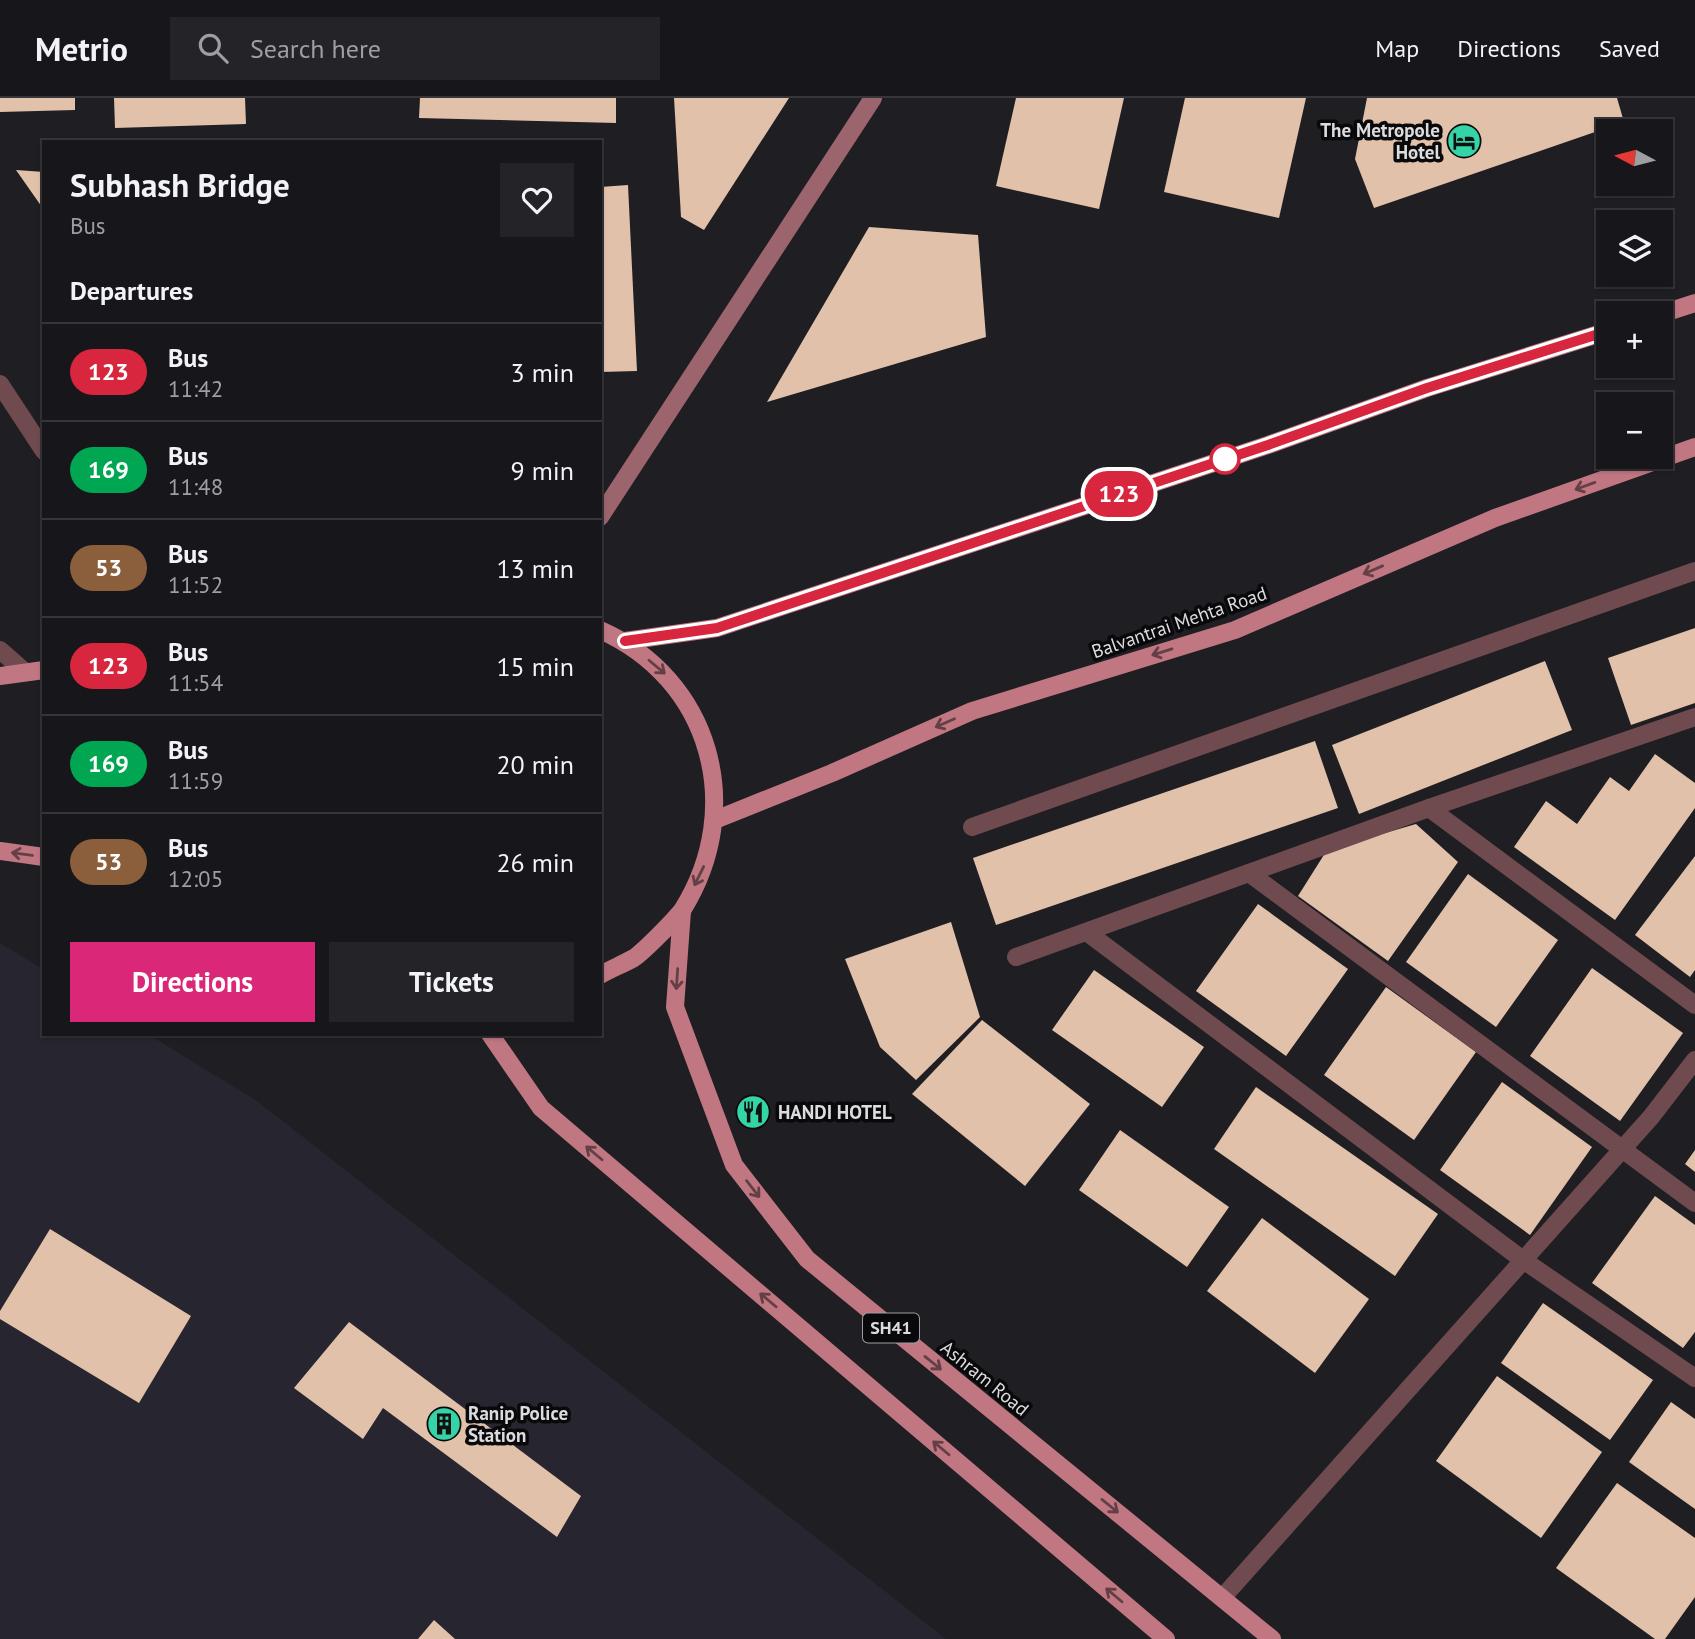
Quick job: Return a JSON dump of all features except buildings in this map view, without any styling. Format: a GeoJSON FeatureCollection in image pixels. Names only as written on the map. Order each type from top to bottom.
{"type":"FeatureCollection","features":[{"type":"Feature","properties":{"kind":"main road"},"geometry":{"type":"LineString","coordinates":[[602,514],[873,98]]}},
{"type":"Feature","properties":{"kind":"main road"},"geometry":{"type":"LineString","coordinates":[[1673,310],[1695,303]]}},
{"type":"Feature","properties":{"kind":"main road"},"geometry":{"type":"LineString","coordinates":[[625,641],[717,628],[1268,445],[1427,388],[1596,335]]}},
{"type":"Feature","properties":{"kind":"main road","name":"Balvantrai Mehta Road"},"geometry":{"type":"LineString","coordinates":[[715,820],[832,773],[972,711],[1235,630],[1495,518],[1695,447]]}},
{"type":"Feature","properties":{"kind":"main road"},"geometry":{"type":"LineString","coordinates":[[602,631],[625,641],[666,674],[696,718],[712,767],[715,820],[704,867],[682,911],[636,957],[602,974]]}},
{"type":"Feature","properties":{"kind":"main road"},"geometry":{"type":"LineString","coordinates":[[0,676],[42,670]]}},
{"type":"Feature","properties":{"kind":"main road"},"geometry":{"type":"LineString","coordinates":[[0,850],[42,857]]}},
{"type":"Feature","properties":{"kind":"main road","name":"Ashram Road"},"geometry":{"type":"LineString","coordinates":[[682,911],[675,1007],[734,1165],[807,1259],[1272,1639]]}},
{"type":"Feature","properties":{"kind":"main road"},"geometry":{"type":"LineString","coordinates":[[491,1036],[541,1108],[1166,1639]]}},
{"type":"Feature","properties":{"kind":"street"},"geometry":{"type":"LineString","coordinates":[[0,384],[42,447]]}},
{"type":"Feature","properties":{"kind":"street"},"geometry":{"type":"LineString","coordinates":[[972,827],[1695,571]]}},
{"type":"Feature","properties":{"kind":"street"},"geometry":{"type":"LineString","coordinates":[[0,650],[25,672]]}},
{"type":"Feature","properties":{"kind":"street"},"geometry":{"type":"LineString","coordinates":[[1016,957],[1429,808],[1695,717]]}},
{"type":"Feature","properties":{"kind":"street"},"geometry":{"type":"LineString","coordinates":[[1429,808],[1695,1005]]}},
{"type":"Feature","properties":{"kind":"street"},"geometry":{"type":"LineString","coordinates":[[1249,873],[1695,1203]]}},
{"type":"Feature","properties":{"kind":"street"},"geometry":{"type":"LineString","coordinates":[[1088,933],[1523,1260],[1694,1374]]}},
{"type":"Feature","properties":{"kind":"street"},"geometry":{"type":"LineString","coordinates":[[1222,1598],[1651,1117],[1695,1060]]}},
{"type":"Feature","properties":{"kind":"shaded area"},"geometry":{"type":"Polygon","coordinates":[[[0,943],[42,969],[42,1036],[151,1036],[257,1101],[946,1639],[0,1639],[0,943]]]}},
{"type":"Feature","properties":{"kind":"bus line","name":"123"},"geometry":{"type":"LineString","coordinates":[[625,641],[717,628],[1268,445],[1427,388],[1596,335]]}},
{"type":"Feature","properties":{"kind":"place","name":"The Metropole Hotel"},"geometry":{"type":"Point","coordinates":[1464,141]}},
{"type":"Feature","properties":{"kind":"place","name":"HANDI HOTEL"},"geometry":{"type":"Point","coordinates":[753,1112]}},
{"type":"Feature","properties":{"kind":"place","name":"Ranip Police Station"},"geometry":{"type":"Point","coordinates":[444,1424]}}]}
